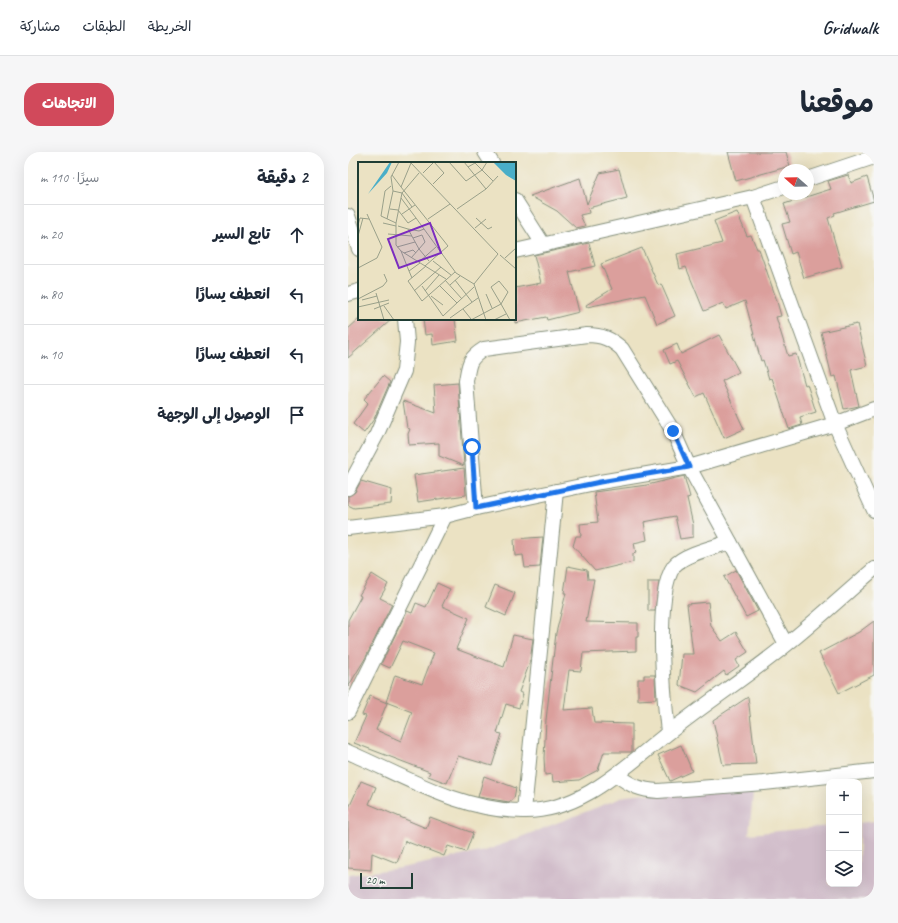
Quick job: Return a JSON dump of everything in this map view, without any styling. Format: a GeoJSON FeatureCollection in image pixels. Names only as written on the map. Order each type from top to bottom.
{"type":"FeatureCollection","features":[{"type":"Feature","properties":{"kind":"street"},"geometry":{"type":"LineString","coordinates":[[485,152],[491,162]]}},
{"type":"Feature","properties":{"kind":"street"},"geometry":{"type":"LineString","coordinates":[[814,177],[874,157]]}},
{"type":"Feature","properties":{"kind":"street"},"geometry":{"type":"LineString","coordinates":[[516,250],[753,197],[778,189]]}},
{"type":"Feature","properties":{"kind":"street"},"geometry":{"type":"LineString","coordinates":[[753,197],[835,424],[874,510]]}},
{"type":"Feature","properties":{"kind":"street"},"geometry":{"type":"LineString","coordinates":[[516,202],[543,244]]}},
{"type":"Feature","properties":{"kind":"street"},"geometry":{"type":"LineString","coordinates":[[348,216],[358,246]]}},
{"type":"Feature","properties":{"kind":"street"},"geometry":{"type":"LineString","coordinates":[[348,294],[358,291]]}},
{"type":"Feature","properties":{"kind":"street"},"geometry":{"type":"LineString","coordinates":[[348,488],[377,434],[404,372],[407,342],[404,320]]}},
{"type":"Feature","properties":{"kind":"street"},"geometry":{"type":"LineString","coordinates":[[476,508],[466,381],[469,364],[473,356],[484,349],[587,335],[600,335],[612,340],[622,349],[665,417],[689,467],[786,644]]}},
{"type":"Feature","properties":{"kind":"street"},"geometry":{"type":"LineString","coordinates":[[348,528],[445,516],[556,491],[689,467],[835,424],[874,409]]}},
{"type":"Feature","properties":{"kind":"street"},"geometry":{"type":"LineString","coordinates":[[524,811],[556,491]]}},
{"type":"Feature","properties":{"kind":"street"},"geometry":{"type":"LineString","coordinates":[[348,712],[445,516]]}},
{"type":"Feature","properties":{"kind":"street"},"geometry":{"type":"LineString","coordinates":[[668,732],[662,677],[664,596],[669,577],[675,566],[687,557],[730,542]]}},
{"type":"Feature","properties":{"kind":"street"},"geometry":{"type":"LineString","coordinates":[[348,752],[449,798],[493,809],[524,811],[554,807],[583,795],[617,775],[668,732],[786,644],[874,569]]}},
{"type":"Feature","properties":{"kind":"street"},"geometry":{"type":"LineString","coordinates":[[617,775],[633,787],[641,790],[658,791],[874,771]]}},
{"type":"Feature","properties":{"kind":"shaded area"},"geometry":{"type":"Polygon","coordinates":[[[754,784],[749,834],[826,826],[826,887],[862,887],[862,823],[874,821],[874,899],[348,899],[348,875],[401,868],[485,851],[626,796],[754,784]]]}},
{"type":"Feature","properties":{"kind":"building"},"geometry":{"type":"Polygon","coordinates":[[[728,152],[786,152],[789,164],[778,164],[778,169],[736,181],[728,152]]]}},
{"type":"Feature","properties":{"kind":"building"},"geometry":{"type":"Polygon","coordinates":[[[619,169],[627,198],[588,208],[589,213],[580,215],[585,226],[576,228],[557,211],[530,196],[580,178],[587,204],[600,173],[619,169]]]}},
{"type":"Feature","properties":{"kind":"building"},"geometry":{"type":"Polygon","coordinates":[[[848,175],[851,183],[867,177],[874,201],[834,213],[835,215],[828,218],[842,267],[804,278],[796,252],[791,254],[782,224],[790,222],[784,204],[797,200],[814,200],[814,194],[831,189],[828,181],[848,175]]]}},
{"type":"Feature","properties":{"kind":"building"},"geometry":{"type":"Polygon","coordinates":[[[737,212],[747,236],[751,235],[757,249],[759,249],[781,316],[776,317],[788,356],[796,354],[805,385],[807,384],[816,412],[800,417],[802,425],[789,429],[772,378],[769,379],[763,360],[761,361],[745,301],[726,309],[723,303],[704,311],[686,267],[680,269],[677,254],[722,243],[714,221],[737,212]]]}},
{"type":"Feature","properties":{"kind":"building"},"geometry":{"type":"Polygon","coordinates":[[[589,243],[595,266],[569,272],[579,312],[547,320],[546,317],[515,323],[516,288],[541,283],[534,255],[589,243]]]}},
{"type":"Feature","properties":{"kind":"building"},"geometry":{"type":"Polygon","coordinates":[[[642,248],[658,285],[661,284],[675,316],[657,324],[645,295],[587,307],[586,305],[612,289],[601,264],[642,248]]]}},
{"type":"Feature","properties":{"kind":"building"},"geometry":{"type":"Polygon","coordinates":[[[358,320],[391,320],[348,358],[348,329],[358,320]]]}},
{"type":"Feature","properties":{"kind":"building"},"geometry":{"type":"Polygon","coordinates":[[[423,320],[455,320],[458,341],[433,345],[432,334],[425,335],[423,320]]]}},
{"type":"Feature","properties":{"kind":"building"},"geometry":{"type":"Polygon","coordinates":[[[857,324],[867,366],[851,370],[859,406],[844,409],[836,376],[832,377],[821,332],[857,324]]]}},
{"type":"Feature","properties":{"kind":"building"},"geometry":{"type":"Polygon","coordinates":[[[719,335],[739,372],[722,381],[744,429],[724,438],[704,393],[696,397],[677,361],[670,364],[664,350],[677,344],[681,354],[719,335]]]}},
{"type":"Feature","properties":{"kind":"building"},"geometry":{"type":"Polygon","coordinates":[[[383,376],[390,382],[374,419],[364,433],[353,424],[368,403],[364,399],[383,376]]]}},
{"type":"Feature","properties":{"kind":"building"},"geometry":{"type":"Polygon","coordinates":[[[458,383],[464,466],[439,456],[439,443],[409,445],[408,434],[410,429],[407,428],[403,401],[436,413],[434,385],[458,383]]]}},
{"type":"Feature","properties":{"kind":"building"},"geometry":{"type":"Polygon","coordinates":[[[464,468],[466,495],[418,502],[414,475],[464,468]]]}},
{"type":"Feature","properties":{"kind":"building"},"geometry":{"type":"Polygon","coordinates":[[[684,476],[690,497],[687,498],[693,525],[693,537],[680,539],[675,516],[644,522],[647,540],[634,543],[636,553],[633,554],[633,562],[595,571],[573,546],[576,536],[581,536],[580,524],[598,522],[594,492],[647,485],[684,476]]]}},
{"type":"Feature","properties":{"kind":"building"},"geometry":{"type":"Polygon","coordinates":[[[361,481],[392,490],[391,504],[354,508],[348,505],[348,496],[355,492],[361,481]]]}},
{"type":"Feature","properties":{"kind":"building"},"geometry":{"type":"Polygon","coordinates":[[[543,537],[540,567],[525,568],[523,555],[515,556],[514,539],[543,537]]]}},
{"type":"Feature","properties":{"kind":"building"},"geometry":{"type":"Polygon","coordinates":[[[568,566],[587,570],[588,579],[594,579],[586,622],[638,623],[638,637],[636,637],[636,651],[583,653],[581,671],[569,670],[564,710],[592,708],[594,723],[632,724],[632,752],[604,752],[598,770],[579,780],[553,782],[552,774],[545,775],[544,758],[546,720],[556,633],[566,593],[564,593],[568,566]]]}},
{"type":"Feature","properties":{"kind":"building"},"geometry":{"type":"Polygon","coordinates":[[[736,570],[758,611],[746,617],[724,577],[736,570]]]}},
{"type":"Feature","properties":{"kind":"building"},"geometry":{"type":"Polygon","coordinates":[[[372,574],[388,584],[380,598],[392,604],[366,657],[348,687],[348,620],[361,596],[359,595],[372,574]]]}},
{"type":"Feature","properties":{"kind":"building"},"geometry":{"type":"Polygon","coordinates":[[[648,582],[659,582],[655,611],[648,611],[648,582]]]}},
{"type":"Feature","properties":{"kind":"building"},"geometry":{"type":"Polygon","coordinates":[[[437,583],[450,589],[442,606],[469,618],[456,649],[504,667],[513,635],[533,639],[530,662],[519,692],[523,694],[519,708],[506,704],[497,733],[502,734],[492,766],[458,756],[447,783],[428,776],[430,772],[354,743],[366,716],[362,715],[370,696],[387,703],[376,730],[401,741],[412,712],[386,702],[395,675],[422,684],[434,653],[403,641],[390,668],[381,664],[407,611],[412,613],[416,603],[426,607],[437,583]]]}},
{"type":"Feature","properties":{"kind":"building"},"geometry":{"type":"Polygon","coordinates":[[[495,585],[515,593],[506,616],[486,607],[495,585]]]}},
{"type":"Feature","properties":{"kind":"building"},"geometry":{"type":"Polygon","coordinates":[[[708,602],[711,626],[722,641],[736,632],[748,652],[736,660],[739,666],[726,675],[724,671],[697,692],[679,685],[682,654],[693,654],[687,604],[708,602]]]}},
{"type":"Feature","properties":{"kind":"building"},"geometry":{"type":"Polygon","coordinates":[[[874,621],[874,675],[839,693],[819,653],[859,632],[874,621]]]}},
{"type":"Feature","properties":{"kind":"building"},"geometry":{"type":"Polygon","coordinates":[[[644,675],[655,675],[656,699],[638,700],[638,679],[644,679],[644,675]]]}},
{"type":"Feature","properties":{"kind":"building"},"geometry":{"type":"Polygon","coordinates":[[[748,697],[756,764],[723,765],[713,720],[748,697]]]}},
{"type":"Feature","properties":{"kind":"building"},"geometry":{"type":"Polygon","coordinates":[[[681,745],[692,771],[670,781],[658,755],[681,745]]]}},
{"type":"Feature","properties":{"kind":"building"},"geometry":{"type":"Polygon","coordinates":[[[484,776],[516,788],[514,798],[509,802],[478,797],[484,776]]]}},
{"type":"Feature","properties":{"kind":"building"},"geometry":{"type":"Polygon","coordinates":[[[361,781],[376,787],[369,804],[426,828],[430,817],[473,833],[466,852],[448,846],[444,856],[405,841],[397,863],[372,853],[371,870],[348,868],[348,810],[361,781]]]}},
{"type":"Feature","properties":{"kind":"route"},"geometry":{"type":"LineString","coordinates":[[472,447],[476,508],[600,482],[689,467],[673,431]]}}]}
